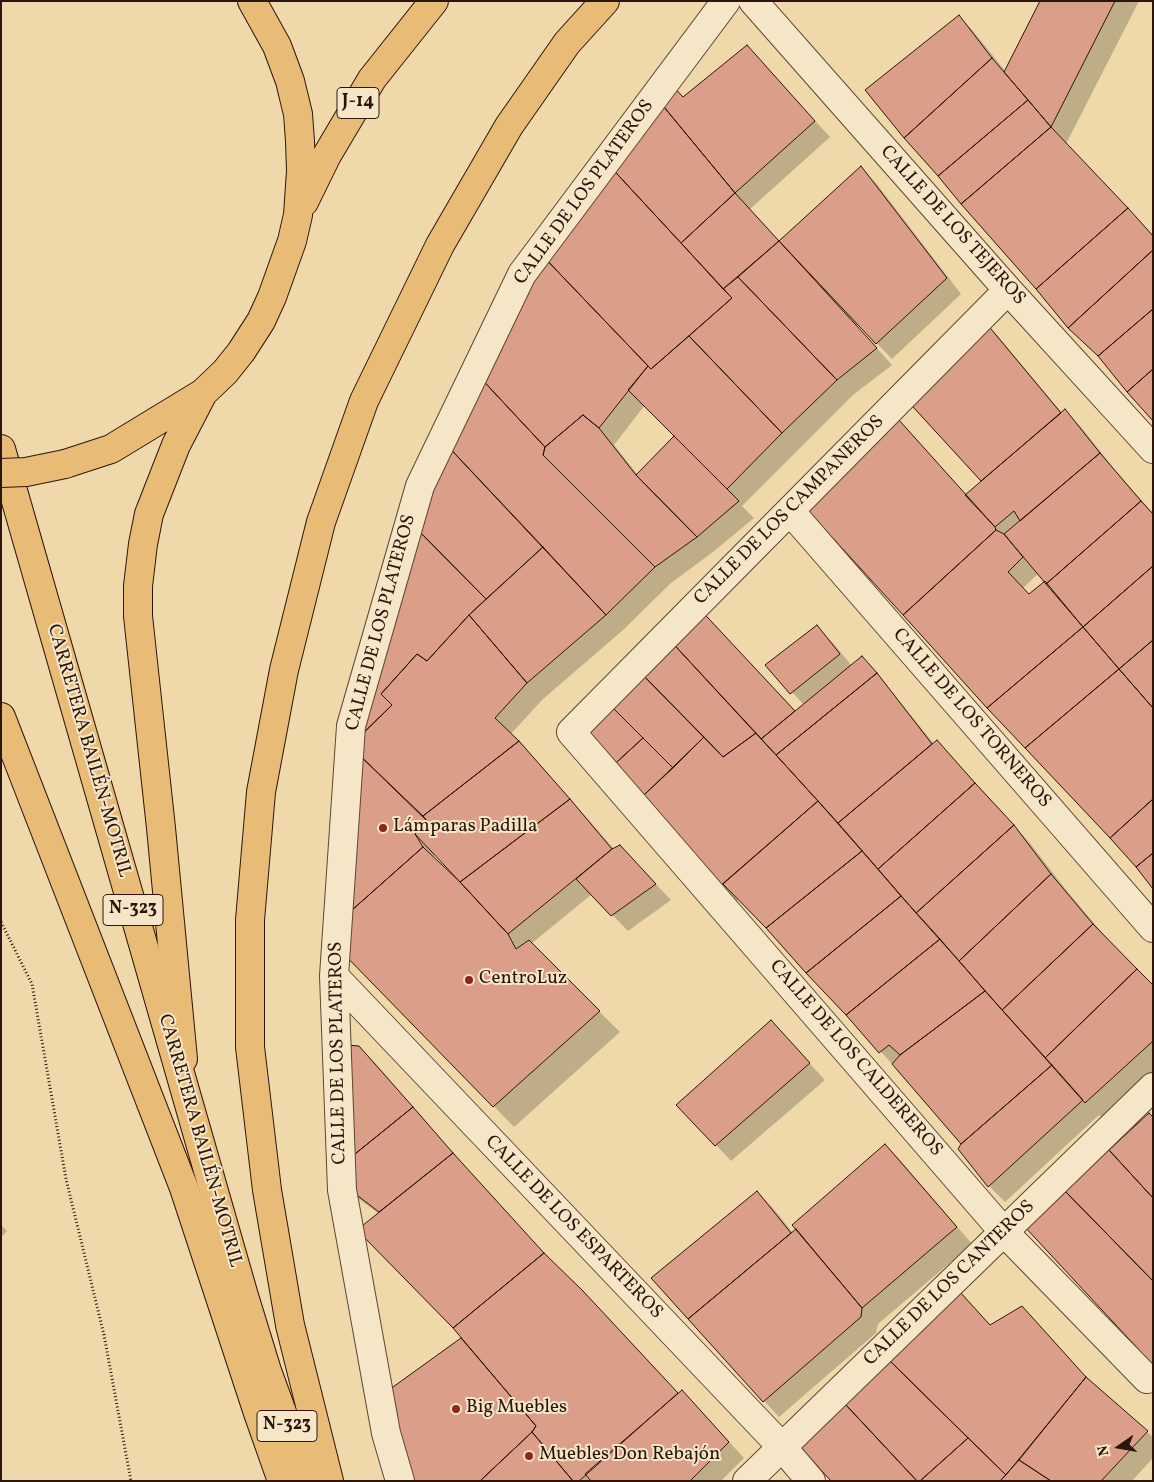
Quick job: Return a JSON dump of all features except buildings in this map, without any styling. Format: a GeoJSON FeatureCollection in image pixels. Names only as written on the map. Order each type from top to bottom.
{"type":"FeatureCollection","features":[{"type":"Feature","properties":{"kind":"main road"},"geometry":{"type":"LineString","coordinates":[[1,473],[26,472],[66,464],[111,449],[204,393],[225,372],[241,352],[260,321],[283,268],[292,241],[298,215],[301,170],[298,114],[290,81],[277,46],[252,1]]}},
{"type":"Feature","properties":{"kind":"main road","name":"J-14"},"geometry":{"type":"LineString","coordinates":[[298,215],[327,155],[372,79],[434,1]]}},
{"type":"Feature","properties":{"kind":"main road"},"geometry":{"type":"LineString","coordinates":[[329,1481],[290,1325],[267,1190],[250,1046],[250,920],[260,802],[282,679],[321,522],[364,401],[440,245],[510,126],[567,43],[606,1]]}},
{"type":"Feature","properties":{"kind":"main road"},"geometry":{"type":"LineString","coordinates":[[186,1095],[161,828],[138,616],[138,586],[149,514],[176,445],[204,393]]}},
{"type":"Feature","properties":{"kind":"main road","name":"CARRETERA BAILÉN-MOTRIL"},"geometry":{"type":"LineString","coordinates":[[1,449],[267,1371]]}},
{"type":"Feature","properties":{"kind":"main road"},"geometry":{"type":"LineString","coordinates":[[1,716],[184,1188],[282,1481]]}},
{"type":"Feature","properties":{"kind":"main road","name":"N-323"},"geometry":{"type":"LineString","coordinates":[[267,1371],[294,1481]]}},
{"type":"Feature","properties":{"kind":"main road","name":"N-323"},"geometry":{"type":"LineString","coordinates":[[267,1371],[306,1481]]}},
{"type":"Feature","properties":{"kind":"street","name":"CALLE DE LOS PLATEROS"},"geometry":{"type":"LineString","coordinates":[[400,1481],[386,1433],[342,1190],[334,976],[351,726],[420,486],[522,274],[726,1]]}},
{"type":"Feature","properties":{"kind":"street","name":"CALLE DE LOS TEJEROS"},"geometry":{"type":"LineString","coordinates":[[753,1],[1008,290],[1153,449]]}},
{"type":"Feature","properties":{"kind":"street","name":"CALLE DE LOS CAMPANEROS"},"geometry":{"type":"LineString","coordinates":[[571,732],[1008,290]]}},
{"type":"Feature","properties":{"kind":"street","name":"CALLE DE LOS TORNEROS"},"geometry":{"type":"LineString","coordinates":[[790,511],[1153,928]]}},
{"type":"Feature","properties":{"kind":"street","name":"CALLE DE LOS CALDEREROS"},"geometry":{"type":"LineString","coordinates":[[571,732],[1004,1232],[1147,1379]]}},
{"type":"Feature","properties":{"kind":"street","name":"CALLE DE LOS ESPARTEROS"},"geometry":{"type":"LineString","coordinates":[[334,976],[782,1447],[810,1481]]}},
{"type":"Feature","properties":{"kind":"street","name":"CALLE DE LOS CANTEROS"},"geometry":{"type":"LineString","coordinates":[[747,1481],[1153,1087]]}},
{"type":"Feature","properties":{"kind":"street"},"geometry":{"type":"LineString","coordinates":[[258,1413],[272,1481]]}},
{"type":"Feature","properties":{"kind":"path"},"geometry":{"type":"LineString","coordinates":[[1,922],[32,984],[66,1179],[104,1335],[132,1481]]}},
{"type":"Feature","properties":{"kind":"place","name":"Lámparas Padilla"},"geometry":{"type":"Point","coordinates":[383,828]}},
{"type":"Feature","properties":{"kind":"place","name":"CentroLuz"},"geometry":{"type":"Point","coordinates":[469,980]}},
{"type":"Feature","properties":{"kind":"place","name":"Big Muebles"},"geometry":{"type":"Point","coordinates":[456,1409]}},
{"type":"Feature","properties":{"kind":"place","name":"Muebles Don Rebajón"},"geometry":{"type":"Point","coordinates":[529,1456]}}]}
